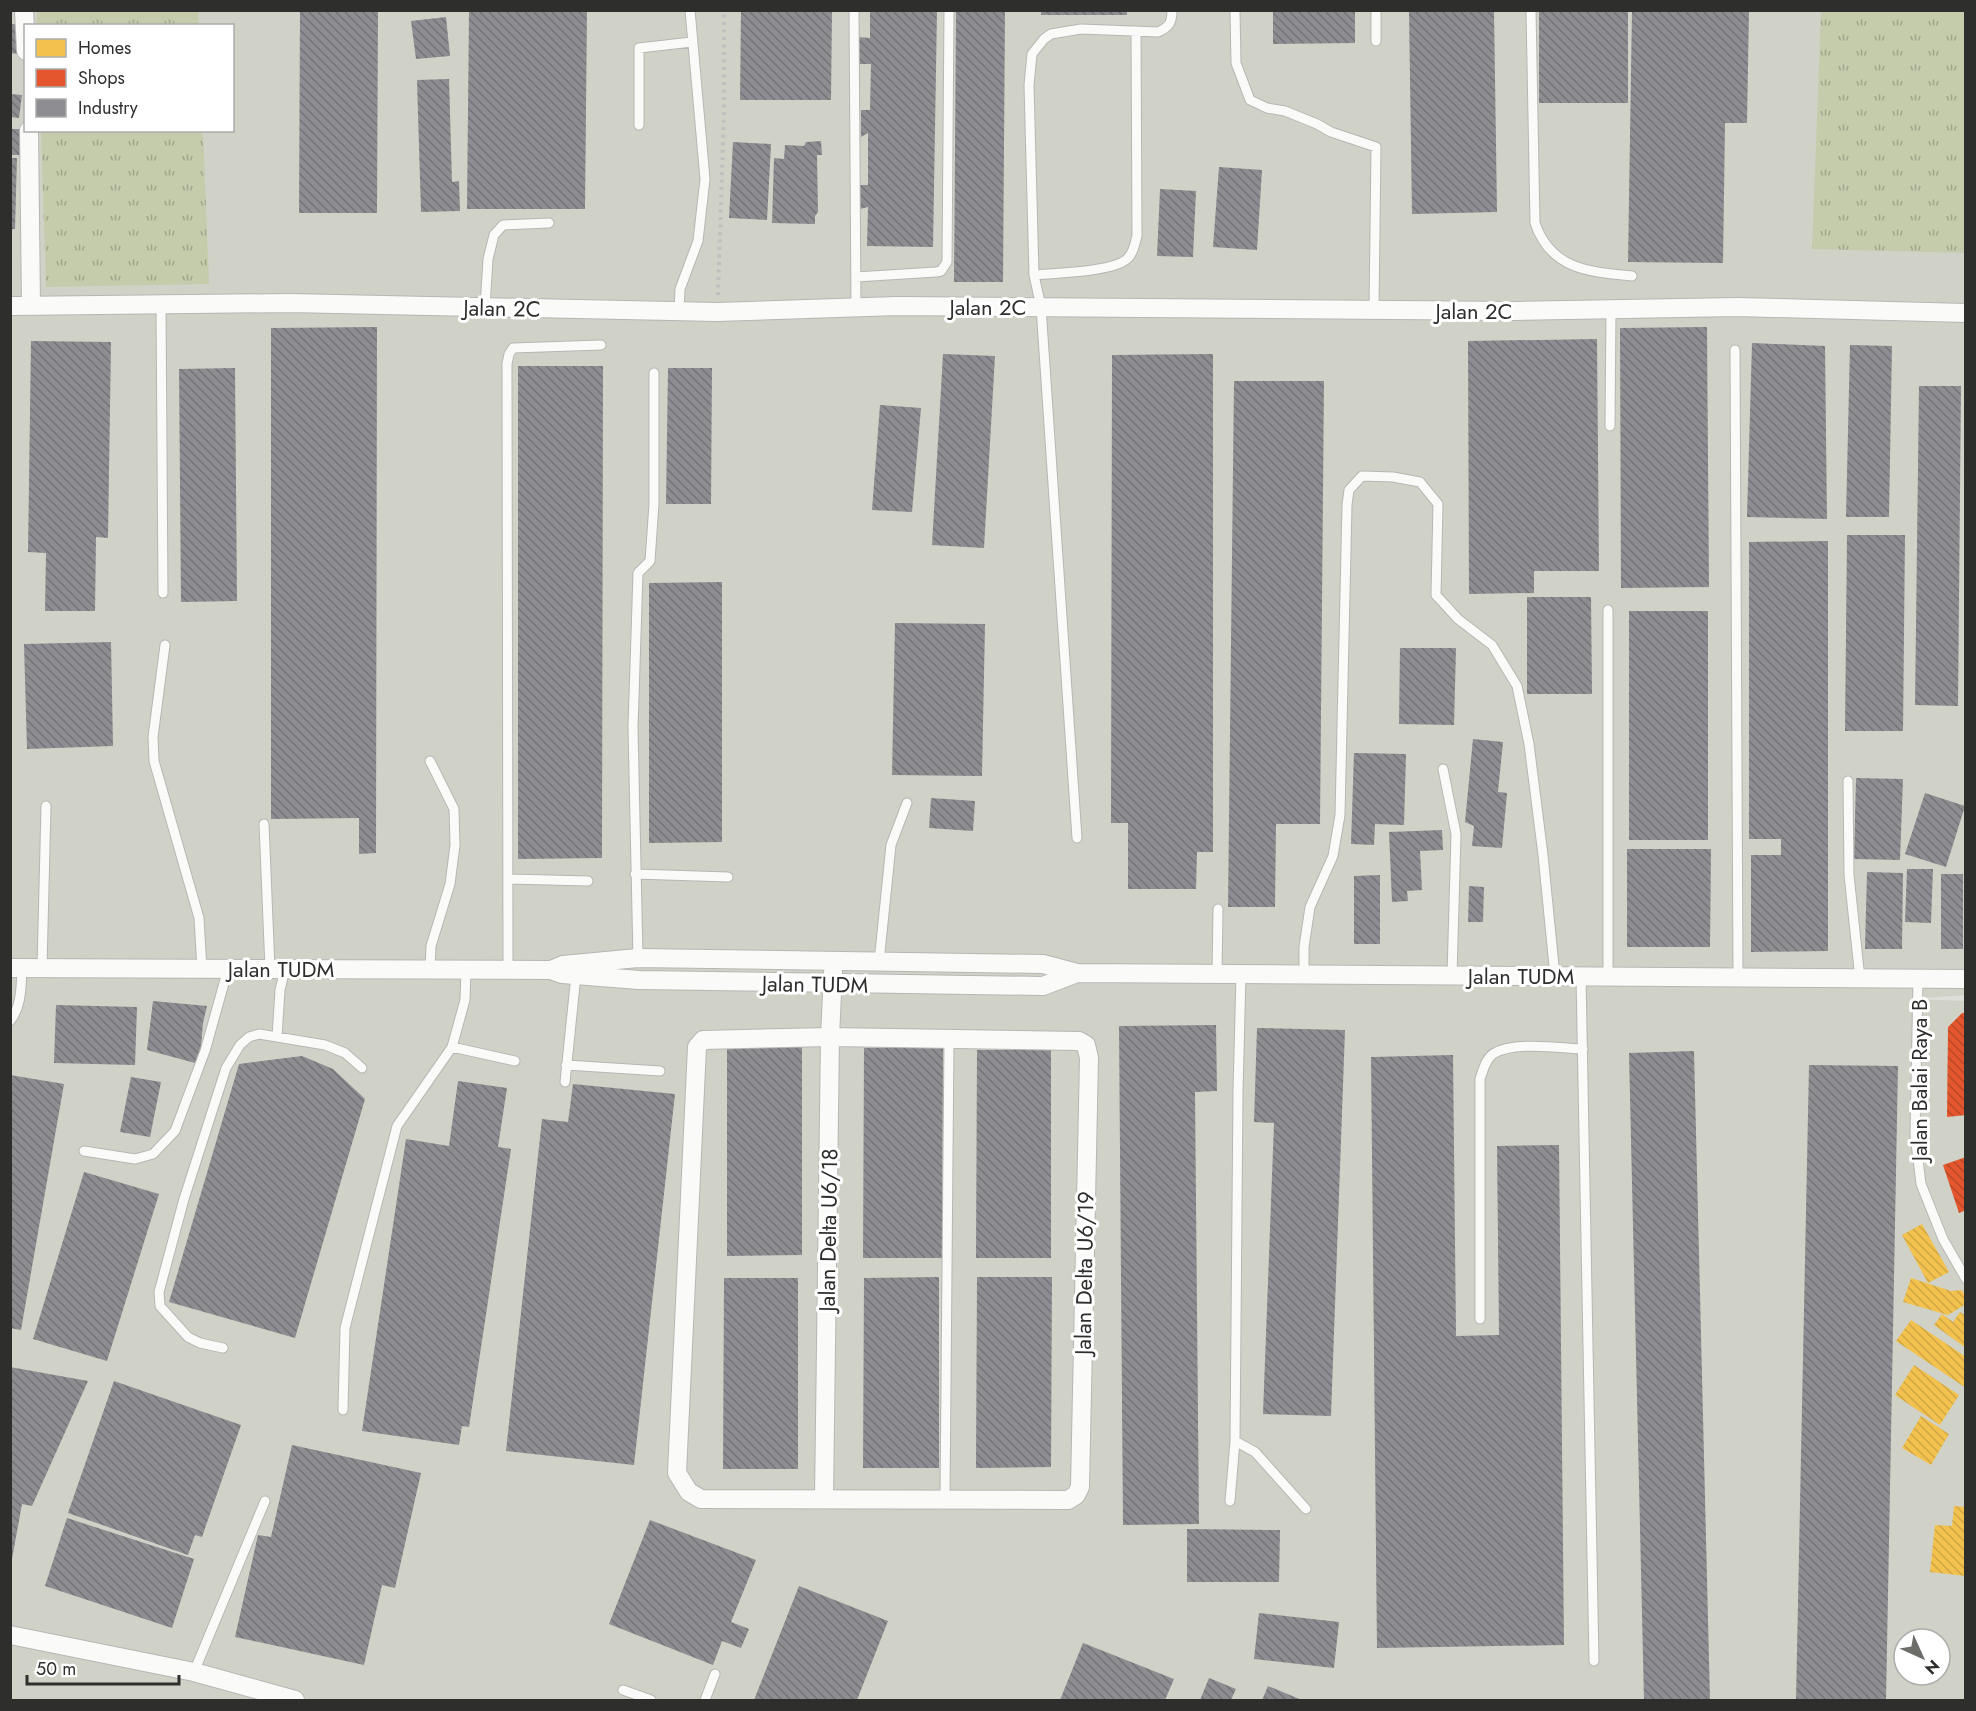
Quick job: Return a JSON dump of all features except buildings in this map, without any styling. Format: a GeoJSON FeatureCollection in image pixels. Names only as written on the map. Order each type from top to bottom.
{"type":"FeatureCollection","features":[{"type":"Feature","properties":{"kind":"street"},"geometry":{"type":"LineString","coordinates":[[29,132],[31,306]]}},
{"type":"Feature","properties":{"kind":"street","name":"Jalan 2C"},"geometry":{"type":"LineString","coordinates":[[10,306],[290,303],[717,312],[897,306],[1515,311],[1737,307],[1965,313]]}},
{"type":"Feature","properties":{"kind":"street","name":"Jalan TUDM"},"geometry":{"type":"LineString","coordinates":[[551,970],[563,965],[638,958],[1044,964],[1077,973],[1965,979]]}},
{"type":"Feature","properties":{"kind":"street","name":"Jalan Delta U6/18"},"geometry":{"type":"LineString","coordinates":[[824,1499],[830,1037],[834,961]]}},
{"type":"Feature","properties":{"kind":"street","name":"Jalan TUDM"},"geometry":{"type":"LineString","coordinates":[[16,968],[551,970],[562,974],[639,980],[1043,986],[1077,973]]}},
{"type":"Feature","properties":{"kind":"street"},"geometry":{"type":"LineString","coordinates":[[945,1499],[701,1499],[689,1492],[677,1473],[697,1047],[703,1040],[830,1037],[949,1039]]}},
{"type":"Feature","properties":{"kind":"street","name":"Jalan Delta U6/19"},"geometry":{"type":"LineString","coordinates":[[945,1499],[1068,1500],[1076,1495],[1080,1487],[1089,1058],[1086,1045],[1079,1041],[949,1039]]}},
{"type":"Feature","properties":{"kind":"street"},"geometry":{"type":"LineString","coordinates":[[10,1635],[194,1672],[295,1701]]}},
{"type":"Feature","properties":{"kind":"lane"},"geometry":{"type":"LineString","coordinates":[[679,311],[680,289],[698,241],[705,179],[690,10]]}},
{"type":"Feature","properties":{"kind":"lane"},"geometry":{"type":"LineString","coordinates":[[854,10],[856,308]]}},
{"type":"Feature","properties":{"kind":"lane"},"geometry":{"type":"LineString","coordinates":[[856,278],[936,272],[941,271],[947,262],[949,10]]}},
{"type":"Feature","properties":{"kind":"lane"},"geometry":{"type":"LineString","coordinates":[[1077,838],[1041,307],[1034,275],[1029,85],[1032,54],[1051,34],[1081,29],[1158,32],[1168,27],[1172,20],[1172,10]]}},
{"type":"Feature","properties":{"kind":"lane"},"geometry":{"type":"LineString","coordinates":[[1376,10],[1376,41]]}},
{"type":"Feature","properties":{"kind":"lane"},"geometry":{"type":"LineString","coordinates":[[1531,10],[1535,223],[1538,233],[1560,259],[1586,271],[1632,276]]}},
{"type":"Feature","properties":{"kind":"lane"},"geometry":{"type":"LineString","coordinates":[[1235,12],[1236,63],[1250,100],[1267,108],[1286,111],[1331,132],[1376,147],[1374,310]]}},
{"type":"Feature","properties":{"kind":"lane"},"geometry":{"type":"LineString","coordinates":[[1034,275],[1114,267],[1128,258],[1134,248],[1137,236],[1136,31]]}},
{"type":"Feature","properties":{"kind":"lane"},"geometry":{"type":"LineString","coordinates":[[639,125],[639,48],[692,42]]}},
{"type":"Feature","properties":{"kind":"lane"},"geometry":{"type":"LineString","coordinates":[[485,307],[488,259],[494,235],[503,225],[549,223]]}},
{"type":"Feature","properties":{"kind":"lane"},"geometry":{"type":"LineString","coordinates":[[161,304],[164,593]]}},
{"type":"Feature","properties":{"kind":"lane"},"geometry":{"type":"LineString","coordinates":[[1610,426],[1611,309]]}},
{"type":"Feature","properties":{"kind":"lane"},"geometry":{"type":"LineString","coordinates":[[508,970],[507,364],[513,348],[601,345]]}},
{"type":"Feature","properties":{"kind":"lane"},"geometry":{"type":"LineString","coordinates":[[1735,350],[1738,978]]}},
{"type":"Feature","properties":{"kind":"lane"},"geometry":{"type":"LineString","coordinates":[[638,958],[633,728],[638,573],[650,561],[654,504],[654,373]]}},
{"type":"Feature","properties":{"kind":"lane"},"geometry":{"type":"LineString","coordinates":[[1304,975],[1304,947],[1310,907],[1333,856],[1340,814],[1347,505],[1349,490],[1362,476],[1393,477],[1420,482],[1438,504],[1436,595],[1458,619],[1492,645],[1517,686],[1532,766],[1544,855],[1555,976]]}},
{"type":"Feature","properties":{"kind":"lane"},"geometry":{"type":"LineString","coordinates":[[1608,610],[1608,977]]}},
{"type":"Feature","properties":{"kind":"lane"},"geometry":{"type":"LineString","coordinates":[[165,645],[153,737],[154,761],[199,918],[202,969]]}},
{"type":"Feature","properties":{"kind":"lane"},"geometry":{"type":"LineString","coordinates":[[430,761],[454,809],[455,845],[450,884],[431,946],[430,969]]}},
{"type":"Feature","properties":{"kind":"lane"},"geometry":{"type":"LineString","coordinates":[[1443,769],[1456,834],[1452,976]]}},
{"type":"Feature","properties":{"kind":"lane"},"geometry":{"type":"LineString","coordinates":[[1848,781],[1849,875],[1860,979]]}},
{"type":"Feature","properties":{"kind":"lane"},"geometry":{"type":"LineString","coordinates":[[879,962],[891,845],[907,803]]}},
{"type":"Feature","properties":{"kind":"lane"},"geometry":{"type":"LineString","coordinates":[[42,968],[46,806]]}},
{"type":"Feature","properties":{"kind":"lane"},"geometry":{"type":"LineString","coordinates":[[264,824],[280,990],[277,1037]]}},
{"type":"Feature","properties":{"kind":"lane"},"geometry":{"type":"LineString","coordinates":[[635,874],[728,877]]}},
{"type":"Feature","properties":{"kind":"lane"},"geometry":{"type":"LineString","coordinates":[[508,879],[588,881]]}},
{"type":"Feature","properties":{"kind":"lane"},"geometry":{"type":"LineString","coordinates":[[1217,974],[1218,909]]}},
{"type":"Feature","properties":{"kind":"lane"},"geometry":{"type":"LineString","coordinates":[[10,1021],[15,1015],[20,998],[16,968]]}},
{"type":"Feature","properties":{"kind":"lane"},"geometry":{"type":"LineString","coordinates":[[84,1151],[135,1159],[153,1154],[175,1131],[205,1052],[228,969]]}},
{"type":"Feature","properties":{"kind":"lane"},"geometry":{"type":"LineString","coordinates":[[343,1410],[345,1328],[397,1126],[452,1047],[465,1000],[466,970]]}},
{"type":"Feature","properties":{"kind":"lane"},"geometry":{"type":"LineString","coordinates":[[1230,1501],[1235,1441],[1241,974]]}},
{"type":"Feature","properties":{"kind":"lane"},"geometry":{"type":"LineString","coordinates":[[565,1082],[576,975]]}},
{"type":"Feature","properties":{"kind":"lane"},"geometry":{"type":"LineString","coordinates":[[1581,977],[1594,1661]]}},
{"type":"Feature","properties":{"kind":"lane","name":"Jalan Balai Raya B"},"geometry":{"type":"LineString","coordinates":[[1918,979],[1915,1136],[1921,1184],[1943,1239],[1965,1279]]}},
{"type":"Feature","properties":{"kind":"lane"},"geometry":{"type":"LineString","coordinates":[[223,1348],[188,1338],[160,1306],[159,1292],[184,1199],[226,1068],[240,1045],[249,1037],[259,1034],[325,1045],[345,1053],[362,1068]]}},
{"type":"Feature","properties":{"kind":"lane"},"geometry":{"type":"LineString","coordinates":[[945,1499],[949,1039]]}},
{"type":"Feature","properties":{"kind":"lane"},"geometry":{"type":"LineString","coordinates":[[452,1047],[515,1061]]}},
{"type":"Feature","properties":{"kind":"lane"},"geometry":{"type":"LineString","coordinates":[[1480,1319],[1480,1079],[1485,1063],[1492,1055],[1518,1047],[1582,1049]]}},
{"type":"Feature","properties":{"kind":"lane"},"geometry":{"type":"LineString","coordinates":[[566,1065],[660,1071]]}},
{"type":"Feature","properties":{"kind":"lane"},"geometry":{"type":"LineString","coordinates":[[1235,1441],[1255,1452],[1306,1509]]}},
{"type":"Feature","properties":{"kind":"lane"},"geometry":{"type":"LineString","coordinates":[[194,1672],[265,1501]]}},
{"type":"Feature","properties":{"kind":"lane"},"geometry":{"type":"LineString","coordinates":[[705,1701],[715,1674]]}},
{"type":"Feature","properties":{"kind":"lane"},"geometry":{"type":"LineString","coordinates":[[623,1690],[651,1701]]}},
{"type":"Feature","properties":{"kind":"path"},"geometry":{"type":"LineString","coordinates":[[717,312],[724,111],[724,10]]}},
{"type":"Feature","properties":{"kind":"shaded area"},"geometry":{"type":"Polygon","coordinates":[[[11,11],[1965,11],[1965,995],[1915,999],[1965,1001],[1965,1700],[11,1700],[11,11]]]}},
{"type":"Feature","properties":{"kind":"green space"},"geometry":{"type":"Polygon","coordinates":[[[37,11],[198,11],[199,24],[37,24],[37,11]]]}},
{"type":"Feature","properties":{"kind":"green space"},"geometry":{"type":"Polygon","coordinates":[[[1821,11],[1965,11],[1965,253],[1812,249],[1821,11]]]}},
{"type":"Feature","properties":{"kind":"green space"},"geometry":{"type":"Polygon","coordinates":[[[41,132],[203,132],[209,284],[46,287],[41,132]]]}}]}
